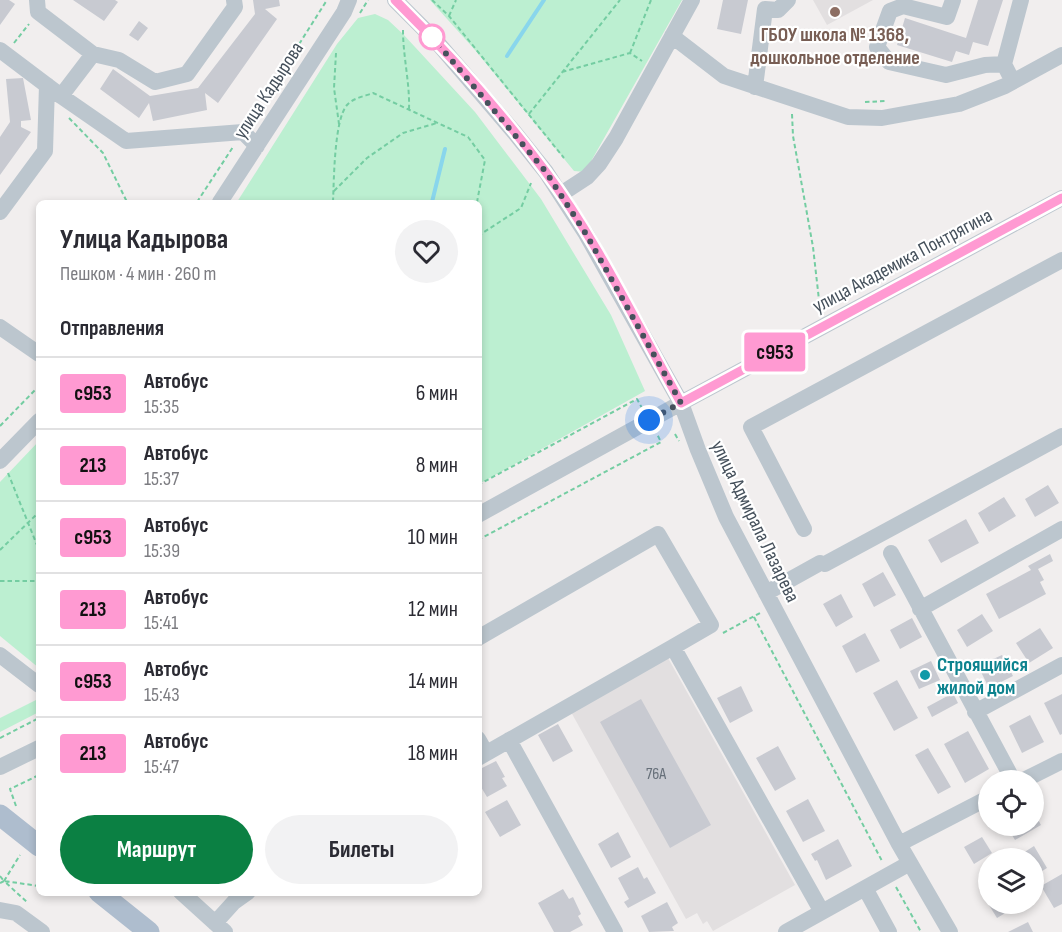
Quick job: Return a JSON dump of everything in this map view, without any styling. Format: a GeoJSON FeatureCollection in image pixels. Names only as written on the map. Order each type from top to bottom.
{"type":"FeatureCollection","features":[{"type":"Feature","properties":{"kind":"main road"},"geometry":{"type":"LineString","coordinates":[[8,810],[36,843]]}},
{"type":"Feature","properties":{"kind":"main road"},"geometry":{"type":"LineString","coordinates":[[103,896],[149,932]]}},
{"type":"Feature","properties":{"kind":"street"},"geometry":{"type":"LineString","coordinates":[[37,6],[93,54],[118,60],[155,82],[187,74],[235,7],[234,0]]}},
{"type":"Feature","properties":{"kind":"street","name":"улица Кадырова"},"geometry":{"type":"LineString","coordinates":[[221,200],[344,12],[349,0]]}},
{"type":"Feature","properties":{"kind":"street","name":"улица Адмирала Лазарева"},"geometry":{"type":"LineString","coordinates":[[395,0],[436,40],[514,132],[546,172],[586,234],[681,403],[726,517],[767,601],[899,844],[950,932]]}},
{"type":"Feature","properties":{"kind":"street"},"geometry":{"type":"LineString","coordinates":[[561,194],[587,177],[599,164],[692,0]]}},
{"type":"Feature","properties":{"kind":"street"},"geometry":{"type":"LineString","coordinates":[[756,87],[765,9],[778,10],[788,0]]}},
{"type":"Feature","properties":{"kind":"street"},"geometry":{"type":"LineString","coordinates":[[953,0],[947,17],[903,6],[890,11],[877,47],[889,62],[946,75],[985,65],[1004,64]]}},
{"type":"Feature","properties":{"kind":"street"},"geometry":{"type":"LineString","coordinates":[[1013,81],[1004,64],[1021,0]]}},
{"type":"Feature","properties":{"kind":"street"},"geometry":{"type":"LineString","coordinates":[[672,36],[724,76],[848,117],[882,118],[959,104],[1013,81],[1062,55]]}},
{"type":"Feature","properties":{"kind":"street"},"geometry":{"type":"LineString","coordinates":[[61,96],[93,54]]}},
{"type":"Feature","properties":{"kind":"street"},"geometry":{"type":"LineString","coordinates":[[2,55],[126,141],[243,132],[257,146]]}},
{"type":"Feature","properties":{"kind":"street"},"geometry":{"type":"LineString","coordinates":[[0,212],[45,151],[47,85]]}},
{"type":"Feature","properties":{"kind":"street","name":"улица Академика Понтрягина"},"geometry":{"type":"LineString","coordinates":[[482,513],[649,420],[1062,198]]}},
{"type":"Feature","properties":{"kind":"street"},"geometry":{"type":"LineString","coordinates":[[804,529],[751,427],[1062,260]]}},
{"type":"Feature","properties":{"kind":"street"},"geometry":{"type":"LineString","coordinates":[[0,327],[36,352]]}},
{"type":"Feature","properties":{"kind":"street"},"geometry":{"type":"LineString","coordinates":[[1,459],[36,424]]}},
{"type":"Feature","properties":{"kind":"street"},"geometry":{"type":"LineString","coordinates":[[767,601],[823,563],[1062,436]]}},
{"type":"Feature","properties":{"kind":"street"},"geometry":{"type":"LineString","coordinates":[[920,609],[1062,529]]}},
{"type":"Feature","properties":{"kind":"street"},"geometry":{"type":"LineString","coordinates":[[482,636],[658,534],[711,625],[509,740],[482,750]]}},
{"type":"Feature","properties":{"kind":"street"},"geometry":{"type":"LineString","coordinates":[[891,553],[1007,770]]}},
{"type":"Feature","properties":{"kind":"street"},"geometry":{"type":"LineString","coordinates":[[673,647],[822,912]]}},
{"type":"Feature","properties":{"kind":"street"},"geometry":{"type":"LineString","coordinates":[[0,655],[36,683]]}},
{"type":"Feature","properties":{"kind":"street"},"geometry":{"type":"LineString","coordinates":[[975,711],[1062,665]]}},
{"type":"Feature","properties":{"kind":"street"},"geometry":{"type":"LineString","coordinates":[[509,740],[615,932]]}},
{"type":"Feature","properties":{"kind":"street"},"geometry":{"type":"LineString","coordinates":[[0,767],[36,749]]}},
{"type":"Feature","properties":{"kind":"street"},"geometry":{"type":"LineString","coordinates":[[1044,772],[1061,766]]}},
{"type":"Feature","properties":{"kind":"street"},"geometry":{"type":"LineString","coordinates":[[899,844],[978,803]]}},
{"type":"Feature","properties":{"kind":"street"},"geometry":{"type":"LineString","coordinates":[[786,932],[910,863]]}},
{"type":"Feature","properties":{"kind":"street"},"geometry":{"type":"LineString","coordinates":[[865,888],[889,932]]}},
{"type":"Feature","properties":{"kind":"street"},"geometry":{"type":"LineString","coordinates":[[102,896],[134,932]]}},
{"type":"Feature","properties":{"kind":"street"},"geometry":{"type":"LineString","coordinates":[[185,896],[220,927],[234,902],[242,896]]}},
{"type":"Feature","properties":{"kind":"street"},"geometry":{"type":"LineString","coordinates":[[0,910],[16,913],[42,932]]}},
{"type":"Feature","properties":{"kind":"path"},"geometry":{"type":"LineString","coordinates":[[198,200],[327,0]]}},
{"type":"Feature","properties":{"kind":"path"},"geometry":{"type":"LineString","coordinates":[[432,0],[449,16],[564,158]]}},
{"type":"Feature","properties":{"kind":"path"},"geometry":{"type":"LineString","coordinates":[[449,16],[456,0]]}},
{"type":"Feature","properties":{"kind":"path"},"geometry":{"type":"LineString","coordinates":[[529,114],[620,0]]}},
{"type":"Feature","properties":{"kind":"path"},"geometry":{"type":"LineString","coordinates":[[562,73],[630,53],[651,0]]}},
{"type":"Feature","properties":{"kind":"path"},"geometry":{"type":"LineString","coordinates":[[2,55],[37,6]]}},
{"type":"Feature","properties":{"kind":"path"},"geometry":{"type":"LineString","coordinates":[[403,30],[403,47],[410,89],[409,110]]}},
{"type":"Feature","properties":{"kind":"path"},"geometry":{"type":"LineString","coordinates":[[333,200],[339,124],[333,87],[334,55],[339,46]]}},
{"type":"Feature","properties":{"kind":"path"},"geometry":{"type":"LineString","coordinates":[[339,124],[347,105],[373,93],[468,136],[485,160],[477,200]]}},
{"type":"Feature","properties":{"kind":"path"},"geometry":{"type":"LineString","coordinates":[[61,96],[69,121],[103,153],[126,200]]}},
{"type":"Feature","properties":{"kind":"path"},"geometry":{"type":"LineString","coordinates":[[796,100],[791,118],[793,136],[813,247],[819,300]]}},
{"type":"Feature","properties":{"kind":"path"},"geometry":{"type":"LineString","coordinates":[[862,102],[896,101]]}},
{"type":"Feature","properties":{"kind":"path"},"geometry":{"type":"LineString","coordinates":[[334,191],[367,158],[403,133],[438,123]]}},
{"type":"Feature","properties":{"kind":"path"},"geometry":{"type":"LineString","coordinates":[[482,233],[521,208],[531,183]]}},
{"type":"Feature","properties":{"kind":"path"},"geometry":{"type":"LineString","coordinates":[[0,426],[36,389]]}},
{"type":"Feature","properties":{"kind":"path"},"geometry":{"type":"LineString","coordinates":[[482,483],[637,399],[661,442],[482,538]]}},
{"type":"Feature","properties":{"kind":"path"},"geometry":{"type":"LineString","coordinates":[[675,434],[680,444]]}},
{"type":"Feature","properties":{"kind":"path"},"geometry":{"type":"LineString","coordinates":[[1,459],[36,543]]}},
{"type":"Feature","properties":{"kind":"path"},"geometry":{"type":"LineString","coordinates":[[0,550],[36,515]]}},
{"type":"Feature","properties":{"kind":"path"},"geometry":{"type":"LineString","coordinates":[[0,581],[36,582]]}},
{"type":"Feature","properties":{"kind":"path"},"geometry":{"type":"LineString","coordinates":[[716,637],[753,617],[767,601]]}},
{"type":"Feature","properties":{"kind":"path"},"geometry":{"type":"LineString","coordinates":[[753,617],[921,932]]}},
{"type":"Feature","properties":{"kind":"path"},"geometry":{"type":"LineString","coordinates":[[0,738],[36,720]]}},
{"type":"Feature","properties":{"kind":"path"},"geometry":{"type":"LineString","coordinates":[[8,810],[10,789],[36,776]]}},
{"type":"Feature","properties":{"kind":"path"},"geometry":{"type":"LineString","coordinates":[[4,881],[20,855]]}},
{"type":"Feature","properties":{"kind":"path"},"geometry":{"type":"LineString","coordinates":[[0,876],[4,881],[36,886]]}},
{"type":"Feature","properties":{"kind":"shaded area","name":"ГБОУ школа № 1368, дошкольное отделение"},"geometry":{"type":"Polygon","coordinates":[[[813,0],[873,0],[827,25],[813,0]]]}},
{"type":"Feature","properties":{"kind":"shaded area"},"geometry":{"type":"Polygon","coordinates":[[[668,658],[795,885],[713,931],[707,921],[703,924],[697,913],[686,919],[571,712],[668,658]]]}},
{"type":"Feature","properties":{"kind":"green space"},"geometry":{"type":"Polygon","coordinates":[[[430,0],[682,0],[585,172],[574,171],[475,50],[430,0]]]}},
{"type":"Feature","properties":{"kind":"green space"},"geometry":{"type":"Polygon","coordinates":[[[375,14],[388,20],[475,112],[541,199],[611,315],[645,391],[482,482],[482,200],[238,200],[337,44],[358,18],[375,14]]]}},
{"type":"Feature","properties":{"kind":"green space"},"geometry":{"type":"Polygon","coordinates":[[[36,444],[36,666],[0,636],[0,482],[36,444]]]}},
{"type":"Feature","properties":{"kind":"green space"},"geometry":{"type":"Polygon","coordinates":[[[36,700],[36,714],[0,732],[0,718],[36,700]]]}},
{"type":"Feature","properties":{"kind":"building"},"geometry":{"type":"Polygon","coordinates":[[[0,0],[9,0],[15,4],[0,25],[0,0]]]}},
{"type":"Feature","properties":{"kind":"building"},"geometry":{"type":"Polygon","coordinates":[[[73,0],[115,0],[118,2],[104,21],[73,0]]]}},
{"type":"Feature","properties":{"kind":"building"},"geometry":{"type":"Polygon","coordinates":[[[253,0],[279,0],[280,6],[265,9],[277,19],[218,103],[205,93],[207,110],[153,121],[149,103],[139,118],[100,89],[113,69],[150,96],[198,88],[255,14],[253,0]]]}},
{"type":"Feature","properties":{"kind":"building"},"geometry":{"type":"Polygon","coordinates":[[[723,0],[748,0],[741,34],[717,29],[723,0]]]}},
{"type":"Feature","properties":{"kind":"building"},"geometry":{"type":"Polygon","coordinates":[[[978,0],[1003,0],[988,46],[973,42],[969,55],[956,51],[952,62],[897,45],[905,18],[966,38],[978,0]]]}},
{"type":"Feature","properties":{"kind":"building"},"geometry":{"type":"Polygon","coordinates":[[[139,21],[148,28],[138,41],[129,35],[139,21]]]}},
{"type":"Feature","properties":{"kind":"building"},"geometry":{"type":"Polygon","coordinates":[[[23,78],[31,120],[21,121],[21,127],[31,132],[0,175],[0,137],[10,122],[6,79],[23,78]]]}},
{"type":"Feature","properties":{"kind":"building"},"geometry":{"type":"Polygon","coordinates":[[[1048,485],[1059,503],[1035,517],[1025,499],[1048,485]]]}},
{"type":"Feature","properties":{"kind":"building"},"geometry":{"type":"Polygon","coordinates":[[[1004,497],[1016,516],[989,532],[978,513],[1004,497]]]}},
{"type":"Feature","properties":{"kind":"building"},"geometry":{"type":"Polygon","coordinates":[[[966,519],[979,543],[941,563],[928,540],[966,519]]]}},
{"type":"Feature","properties":{"kind":"building"},"geometry":{"type":"Polygon","coordinates":[[[1050,554],[1053,561],[1038,569],[1044,580],[1040,582],[1046,594],[999,619],[986,594],[1031,570],[1028,566],[1050,554]]]}},
{"type":"Feature","properties":{"kind":"building"},"geometry":{"type":"Polygon","coordinates":[[[883,572],[896,595],[874,607],[862,584],[883,572]]]}},
{"type":"Feature","properties":{"kind":"building"},"geometry":{"type":"Polygon","coordinates":[[[841,594],[853,617],[836,627],[823,604],[841,594]]]}},
{"type":"Feature","properties":{"kind":"building"},"geometry":{"type":"Polygon","coordinates":[[[982,614],[993,631],[967,647],[957,630],[982,614]]]}},
{"type":"Feature","properties":{"kind":"building"},"geometry":{"type":"Polygon","coordinates":[[[912,618],[922,637],[900,649],[890,630],[912,618]]]}},
{"type":"Feature","properties":{"kind":"building"},"geometry":{"type":"Polygon","coordinates":[[[1040,628],[1053,648],[1029,663],[1016,643],[1040,628]]]}},
{"type":"Feature","properties":{"kind":"building"},"geometry":{"type":"Polygon","coordinates":[[[865,633],[880,661],[856,673],[842,646],[865,633]]]}},
{"type":"Feature","properties":{"kind":"building"},"geometry":{"type":"Polygon","coordinates":[[[1002,655],[1013,676],[989,688],[978,666],[1002,655]]]}},
{"type":"Feature","properties":{"kind":"building","name":"Строящийся жилой дом"},"geometry":{"type":"Polygon","coordinates":[[[931,661],[940,680],[919,689],[910,671],[931,661]]]}},
{"type":"Feature","properties":{"kind":"building"},"geometry":{"type":"Polygon","coordinates":[[[897,680],[918,718],[894,731],[873,693],[897,680]]]}},
{"type":"Feature","properties":{"kind":"building"},"geometry":{"type":"Polygon","coordinates":[[[741,686],[753,711],[730,723],[717,698],[741,686]]]}},
{"type":"Feature","properties":{"kind":"building"},"geometry":{"type":"Polygon","coordinates":[[[953,693],[958,703],[932,717],[927,707],[953,693]]]}},
{"type":"Feature","properties":{"kind":"building"},"geometry":{"type":"Polygon","coordinates":[[[1062,694],[1062,734],[1060,735],[1044,703],[1062,694]]]}},
{"type":"Feature","properties":{"kind":"building"},"geometry":{"type":"Polygon","coordinates":[[[641,699],[711,825],[670,848],[600,722],[641,699]]]}},
{"type":"Feature","properties":{"kind":"building"},"geometry":{"type":"Polygon","coordinates":[[[1030,715],[1044,742],[1022,753],[1009,726],[1030,715]]]}},
{"type":"Feature","properties":{"kind":"building"},"geometry":{"type":"Polygon","coordinates":[[[558,724],[573,751],[553,762],[538,735],[558,724]]]}},
{"type":"Feature","properties":{"kind":"building"},"geometry":{"type":"Polygon","coordinates":[[[968,731],[989,769],[978,770],[978,775],[965,783],[944,744],[968,731]]]}},
{"type":"Feature","properties":{"kind":"building"},"geometry":{"type":"Polygon","coordinates":[[[778,746],[796,779],[775,791],[756,758],[778,746]]]}},
{"type":"Feature","properties":{"kind":"building"},"geometry":{"type":"Polygon","coordinates":[[[928,748],[951,787],[938,794],[915,755],[928,748]]]}},
{"type":"Feature","properties":{"kind":"building"},"geometry":{"type":"Polygon","coordinates":[[[496,761],[507,786],[487,797],[482,789],[482,768],[496,761]]]}},
{"type":"Feature","properties":{"kind":"building"},"geometry":{"type":"Polygon","coordinates":[[[808,799],[825,831],[803,842],[786,811],[808,799]]]}},
{"type":"Feature","properties":{"kind":"building"},"geometry":{"type":"Polygon","coordinates":[[[507,800],[521,825],[500,837],[485,812],[507,800]]]}},
{"type":"Feature","properties":{"kind":"building"},"geometry":{"type":"Polygon","coordinates":[[[618,832],[631,857],[611,868],[598,844],[618,832]]]}},
{"type":"Feature","properties":{"kind":"building"},"geometry":{"type":"Polygon","coordinates":[[[982,837],[989,848],[978,848],[978,862],[974,864],[964,847],[982,837]]]}},
{"type":"Feature","properties":{"kind":"building"},"geometry":{"type":"Polygon","coordinates":[[[838,839],[852,866],[826,880],[817,860],[815,861],[811,854],[838,839]]]}},
{"type":"Feature","properties":{"kind":"building"},"geometry":{"type":"Polygon","coordinates":[[[638,867],[644,879],[647,877],[656,893],[628,908],[624,902],[629,899],[618,878],[638,867]]]}},
{"type":"Feature","properties":{"kind":"building"},"geometry":{"type":"Polygon","coordinates":[[[1062,874],[1062,904],[1054,908],[1044,891],[1044,884],[1062,874]]]}},
{"type":"Feature","properties":{"kind":"building"},"geometry":{"type":"Polygon","coordinates":[[[563,889],[569,899],[573,897],[581,914],[578,916],[583,925],[570,932],[554,932],[538,903],[563,889]]]}},
{"type":"Feature","properties":{"kind":"building"},"geometry":{"type":"Polygon","coordinates":[[[667,902],[678,923],[672,927],[674,931],[649,932],[641,916],[667,902]]]}},
{"type":"Feature","properties":{"kind":"building"},"geometry":{"type":"Polygon","coordinates":[[[1028,922],[1033,932],[1008,932],[1028,922]]]}},
{"type":"Feature","properties":{"kind":"waterway"},"geometry":{"type":"LineString","coordinates":[[507,56],[544,0]]}},
{"type":"Feature","properties":{"kind":"waterway"},"geometry":{"type":"LineString","coordinates":[[432,200],[445,149]]}},
{"type":"Feature","properties":{"kind":"bus line","name":"с953"},"geometry":{"type":"LineString","coordinates":[[395,0],[436,40],[546,172],[586,234],[681,403],[1062,198]]}},
{"type":"Feature","properties":{"kind":"place","name":"ГБОУ школа № 1368, дошкольное отделение"},"geometry":{"type":"Point","coordinates":[835,12]}},
{"type":"Feature","properties":{"kind":"place","name":"Строящийся жилой дом"},"geometry":{"type":"Point","coordinates":[925,675]}},
{"type":"Feature","properties":{"kind":"route"},"geometry":{"type":"LineString","coordinates":[[432,37],[546,172],[586,234],[681,403],[649,420]]}}]}
